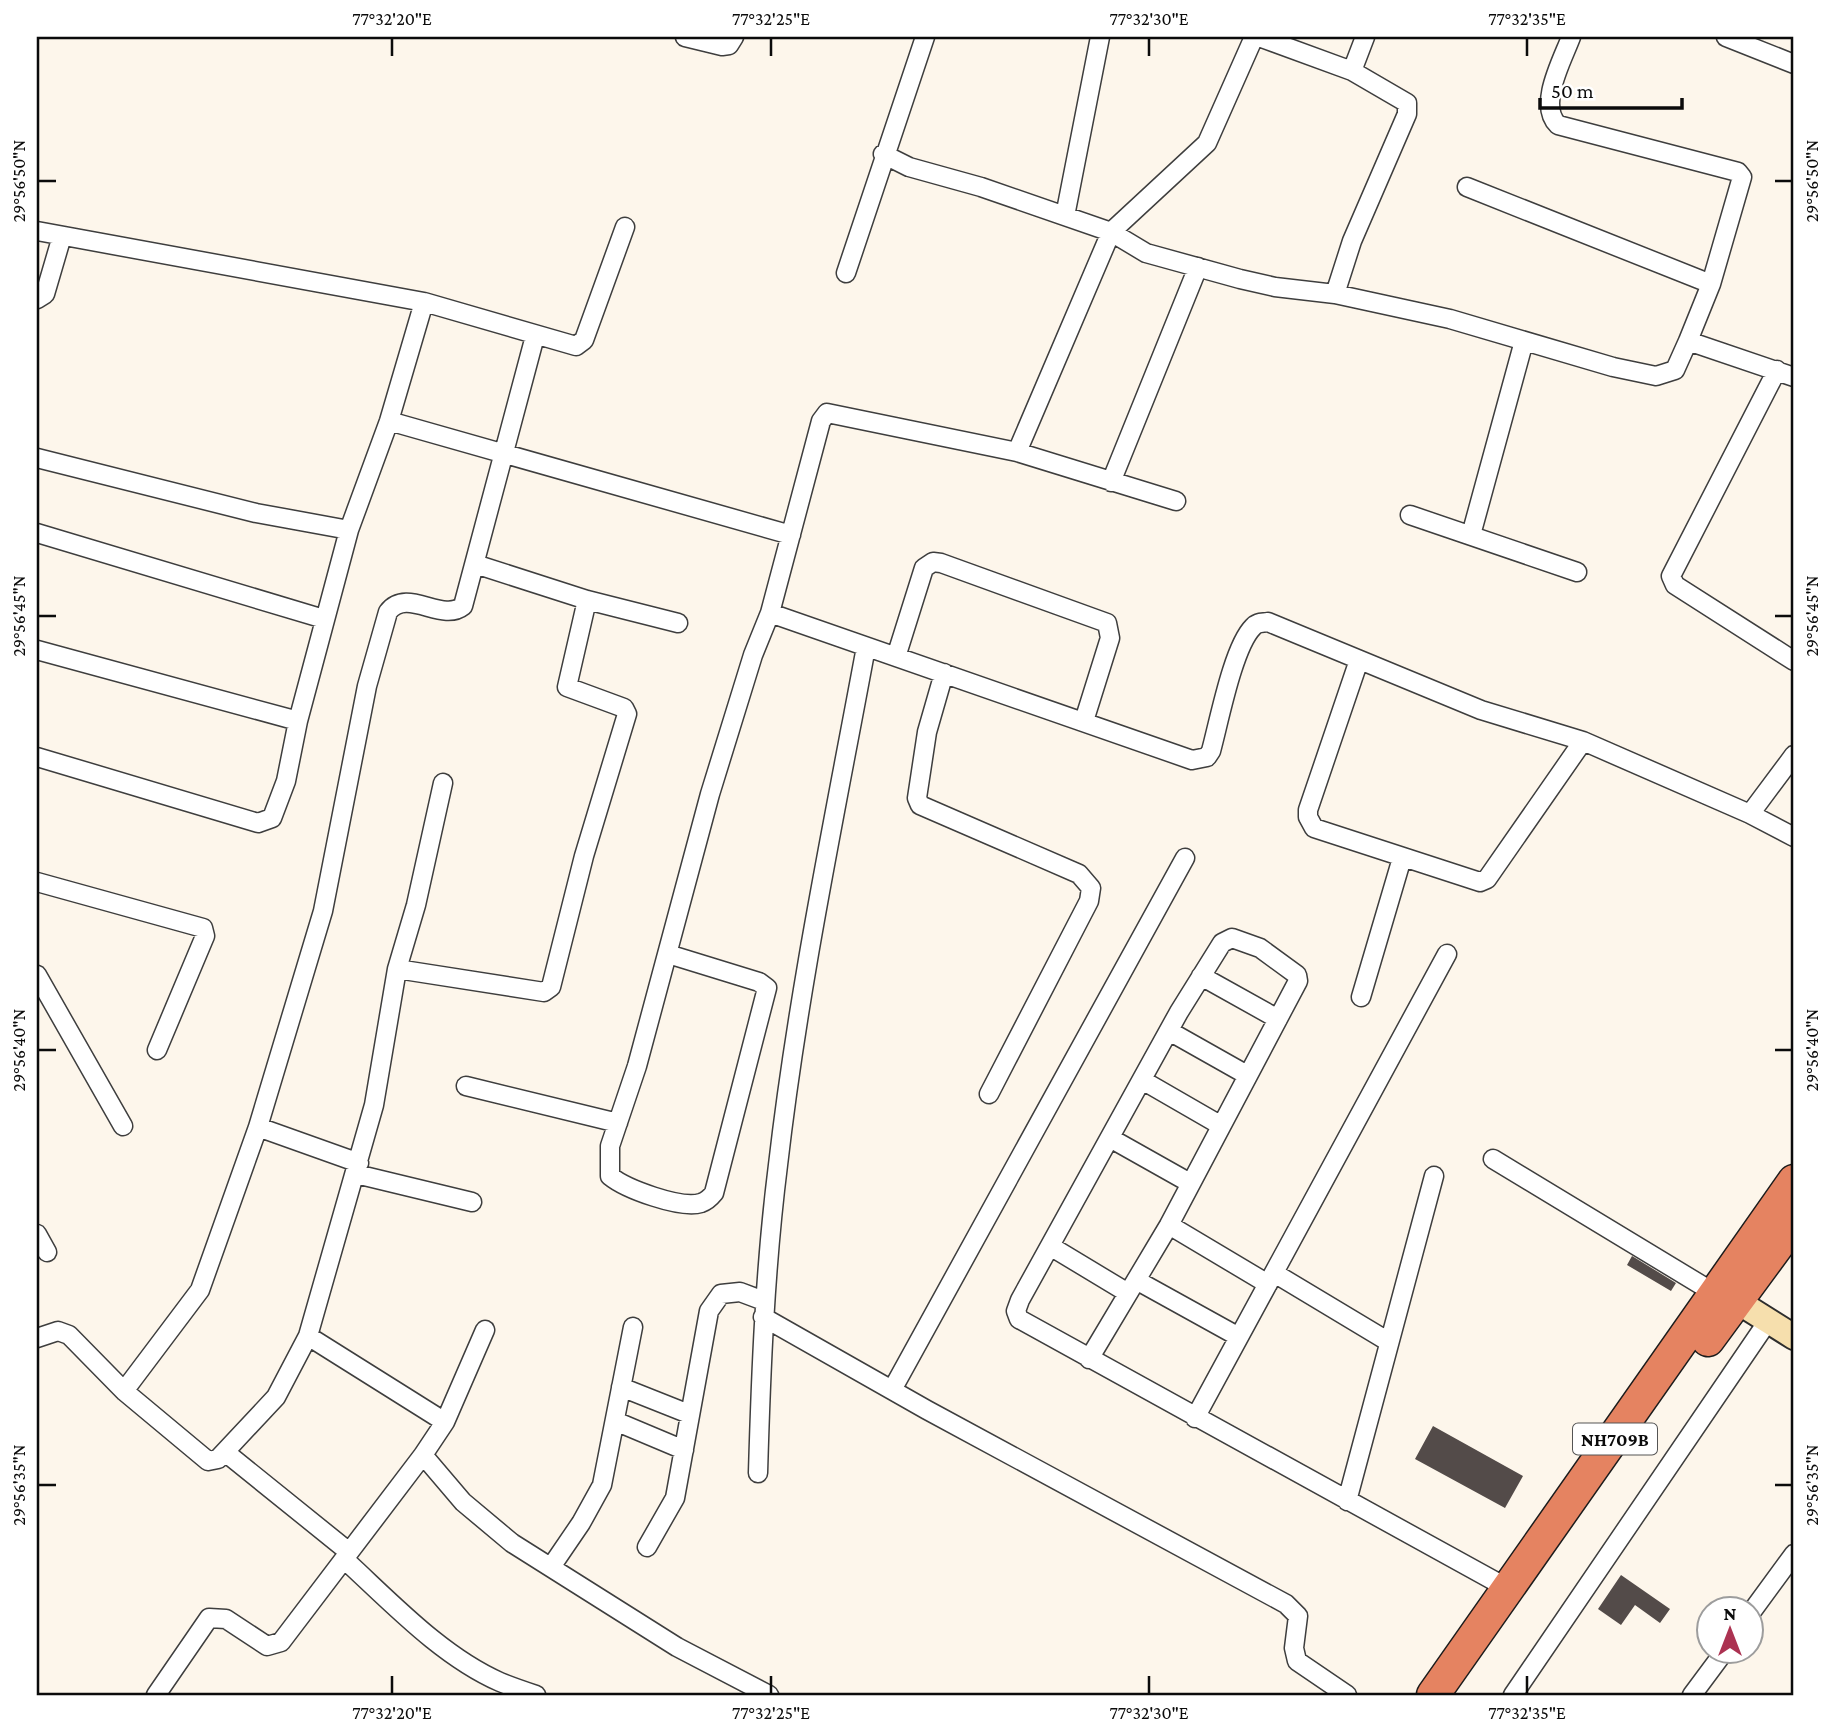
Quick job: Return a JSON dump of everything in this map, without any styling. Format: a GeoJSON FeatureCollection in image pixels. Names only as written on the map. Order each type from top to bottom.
{"type":"FeatureCollection","features":[{"type":"Feature","properties":{"kind":"highway","name":"NH709B"},"geometry":{"type":"LineString","coordinates":[[1457,1695],[1724,1295],[1794,1181]]}},
{"type":"Feature","properties":{"kind":"highway","name":"NH709B"},"geometry":{"type":"LineString","coordinates":[[1433,1695],[1724,1295],[1794,1223]]}},
{"type":"Feature","properties":{"kind":"street"},"geometry":{"type":"LineString","coordinates":[[684,37],[722,46],[729,45],[734,37]]}},
{"type":"Feature","properties":{"kind":"street"},"geometry":{"type":"LineString","coordinates":[[846,273],[883,154],[925,37]]}},
{"type":"Feature","properties":{"kind":"street"},"geometry":{"type":"LineString","coordinates":[[1065,216],[1100,37]]}},
{"type":"Feature","properties":{"kind":"street"},"geometry":{"type":"LineString","coordinates":[[1017,452],[1111,232],[1207,143],[1257,37],[1352,71],[1403,98],[1407,114],[1352,241],[1335,293]]}},
{"type":"Feature","properties":{"kind":"street"},"geometry":{"type":"LineString","coordinates":[[1352,71],[1365,37]]}},
{"type":"Feature","properties":{"kind":"street"},"geometry":{"type":"LineString","coordinates":[[883,154],[909,167],[981,187],[1111,232],[1146,253],[1275,287],[1335,293],[1450,318],[1613,367],[1656,376],[1675,370],[1688,341],[1711,285],[1743,181],[1741,174],[1558,125],[1552,117],[1550,99],[1571,37]]}},
{"type":"Feature","properties":{"kind":"street"},"geometry":{"type":"LineString","coordinates":[[1726,37],[1794,64]]}},
{"type":"Feature","properties":{"kind":"street"},"geometry":{"type":"LineString","coordinates":[[1467,187],[1711,285]]}},
{"type":"Feature","properties":{"kind":"street"},"geometry":{"type":"LineString","coordinates":[[37,231],[424,302],[573,346],[582,343],[625,227]]}},
{"type":"Feature","properties":{"kind":"street"},"geometry":{"type":"LineString","coordinates":[[37,299],[45,294],[62,236]]}},
{"type":"Feature","properties":{"kind":"street"},"geometry":{"type":"LineString","coordinates":[[1111,482],[1198,267]]}},
{"type":"Feature","properties":{"kind":"street"},"geometry":{"type":"LineString","coordinates":[[37,757],[262,823],[272,818],[286,781],[298,722],[349,530],[389,422],[424,302]]}},
{"type":"Feature","properties":{"kind":"street"},"geometry":{"type":"LineString","coordinates":[[124,1391],[200,1290],[258,1127],[323,911],[368,686],[388,612],[394,606],[405,602],[450,611],[460,610],[475,564],[501,454],[535,336]]}},
{"type":"Feature","properties":{"kind":"street"},"geometry":{"type":"LineString","coordinates":[[1471,535],[1524,341]]}},
{"type":"Feature","properties":{"kind":"street"},"geometry":{"type":"LineString","coordinates":[[1688,341],[1794,377]]}},
{"type":"Feature","properties":{"kind":"street"},"geometry":{"type":"LineString","coordinates":[[1777,370],[1671,576],[1675,585],[1794,661]]}},
{"type":"Feature","properties":{"kind":"street"},"geometry":{"type":"LineString","coordinates":[[668,954],[759,982],[767,988],[714,1193],[706,1202],[681,1203],[621,1185],[610,1176],[609,1164],[618,1122],[668,954],[710,794],[753,655],[770,613],[821,422],[827,413],[1017,452],[1176,501]]}},
{"type":"Feature","properties":{"kind":"street"},"geometry":{"type":"LineString","coordinates":[[389,422],[791,535]]}},
{"type":"Feature","properties":{"kind":"street"},"geometry":{"type":"LineString","coordinates":[[37,458],[256,513],[349,530]]}},
{"type":"Feature","properties":{"kind":"street"},"geometry":{"type":"LineString","coordinates":[[1410,515],[1577,572]]}},
{"type":"Feature","properties":{"kind":"street"},"geometry":{"type":"LineString","coordinates":[[37,533],[324,619]]}},
{"type":"Feature","properties":{"kind":"street"},"geometry":{"type":"LineString","coordinates":[[896,657],[924,568],[933,562],[941,563],[1107,623],[1110,638],[1084,721]]}},
{"type":"Feature","properties":{"kind":"street"},"geometry":{"type":"LineString","coordinates":[[475,564],[587,600],[678,623]]}},
{"type":"Feature","properties":{"kind":"street"},"geometry":{"type":"LineString","coordinates":[[397,969],[544,992],[551,987],[584,856],[626,714],[624,708],[567,687],[587,600]]}},
{"type":"Feature","properties":{"kind":"street"},"geometry":{"type":"LineString","coordinates":[[770,613],[1192,760],[1201,760],[1211,751],[1235,664],[1251,628],[1258,623],[1277,625],[1481,710],[1583,741],[1750,814],[1794,837]]}},
{"type":"Feature","properties":{"kind":"street"},"geometry":{"type":"LineString","coordinates":[[758,1473],[764,1309],[778,1166],[801,996],[866,647]]}},
{"type":"Feature","properties":{"kind":"street"},"geometry":{"type":"LineString","coordinates":[[37,650],[298,722]]}},
{"type":"Feature","properties":{"kind":"street"},"geometry":{"type":"LineString","coordinates":[[1359,660],[1308,817],[1314,828],[1475,883],[1487,879],[1583,741]]}},
{"type":"Feature","properties":{"kind":"street"},"geometry":{"type":"LineString","coordinates":[[944,673],[926,732],[917,798],[920,805],[1079,874],[1091,888],[1089,901],[989,1094]]}},
{"type":"Feature","properties":{"kind":"street"},"geometry":{"type":"LineString","coordinates":[[1750,814],[1794,755]]}},
{"type":"Feature","properties":{"kind":"street"},"geometry":{"type":"LineString","coordinates":[[37,1338],[58,1331],[69,1335],[124,1391],[200,1458],[208,1461],[218,1460],[276,1397],[308,1336],[357,1169],[374,1105],[397,969],[416,905],[443,783]]}},
{"type":"Feature","properties":{"kind":"street"},"geometry":{"type":"LineString","coordinates":[[892,1390],[1185,858]]}},
{"type":"Feature","properties":{"kind":"street"},"geometry":{"type":"LineString","coordinates":[[1361,997],[1402,858]]}},
{"type":"Feature","properties":{"kind":"street"},"geometry":{"type":"LineString","coordinates":[[37,881],[204,928],[205,936],[157,1050]]}},
{"type":"Feature","properties":{"kind":"street"},"geometry":{"type":"LineString","coordinates":[[1089,1359],[1169,1225],[1298,977],[1260,948],[1237,938],[1225,940],[1169,1031],[1020,1300],[1016,1311],[1019,1319],[1089,1359],[1195,1418],[1509,1589]]}},
{"type":"Feature","properties":{"kind":"street"},"geometry":{"type":"LineString","coordinates":[[1195,1418],[1447,954]]}},
{"type":"Feature","properties":{"kind":"street"},"geometry":{"type":"LineString","coordinates":[[37,975],[123,1126]]}},
{"type":"Feature","properties":{"kind":"street"},"geometry":{"type":"LineString","coordinates":[[1201,976],[1278,1019]]}},
{"type":"Feature","properties":{"kind":"street"},"geometry":{"type":"LineString","coordinates":[[1169,1031],[1247,1075]]}},
{"type":"Feature","properties":{"kind":"street"},"geometry":{"type":"LineString","coordinates":[[1142,1080],[1220,1125]]}},
{"type":"Feature","properties":{"kind":"street"},"geometry":{"type":"LineString","coordinates":[[466,1086],[618,1122]]}},
{"type":"Feature","properties":{"kind":"street"},"geometry":{"type":"LineString","coordinates":[[258,1127],[357,1169],[472,1202]]}},
{"type":"Feature","properties":{"kind":"street"},"geometry":{"type":"LineString","coordinates":[[1110,1139],[1190,1183]]}},
{"type":"Feature","properties":{"kind":"street"},"geometry":{"type":"LineString","coordinates":[[1493,1159],[1794,1337]]}},
{"type":"Feature","properties":{"kind":"street"},"geometry":{"type":"LineString","coordinates":[[1348,1501],[1433,1176]]}},
{"type":"Feature","properties":{"kind":"street"},"geometry":{"type":"LineString","coordinates":[[1169,1225],[1389,1342]]}},
{"type":"Feature","properties":{"kind":"street"},"geometry":{"type":"LineString","coordinates":[[37,1234],[47,1252]]}},
{"type":"Feature","properties":{"kind":"street"},"geometry":{"type":"LineString","coordinates":[[1050,1246],[1239,1337]]}},
{"type":"Feature","properties":{"kind":"street"},"geometry":{"type":"LineString","coordinates":[[647,1547],[675,1498],[709,1311],[720,1294],[740,1292],[892,1390],[1286,1604],[1298,1616],[1294,1648],[1297,1661],[1347,1695]]}},
{"type":"Feature","properties":{"kind":"street"},"geometry":{"type":"LineString","coordinates":[[1513,1695],[1768,1321]]}},
{"type":"Feature","properties":{"kind":"street"},"geometry":{"type":"LineString","coordinates":[[551,1567],[596,1498],[615,1421],[633,1327]]}},
{"type":"Feature","properties":{"kind":"street"},"geometry":{"type":"LineString","coordinates":[[156,1695],[209,1618],[226,1619],[261,1644],[274,1647],[281,1642],[445,1422],[485,1330]]}},
{"type":"Feature","properties":{"kind":"street"},"geometry":{"type":"LineString","coordinates":[[308,1336],[445,1422]]}},
{"type":"Feature","properties":{"kind":"street"},"geometry":{"type":"LineString","coordinates":[[621,1387],[689,1414]]}},
{"type":"Feature","properties":{"kind":"street"},"geometry":{"type":"LineString","coordinates":[[615,1421],[684,1450]]}},
{"type":"Feature","properties":{"kind":"street"},"geometry":{"type":"LineString","coordinates":[[225,1452],[347,1555],[396,1606],[456,1654],[499,1682],[536,1695]]}},
{"type":"Feature","properties":{"kind":"street"},"geometry":{"type":"LineString","coordinates":[[423,1455],[488,1524],[677,1647],[769,1695]]}},
{"type":"Feature","properties":{"kind":"street"},"geometry":{"type":"LineString","coordinates":[[1764,1596],[1794,1554]]}},
{"type":"Feature","properties":{"kind":"street"},"geometry":{"type":"LineString","coordinates":[[1692,1695],[1713,1666]]}},
{"type":"Feature","properties":{"kind":"building"},"geometry":{"type":"Polygon","coordinates":[[[1632,1256],[1676,1283],[1671,1291],[1627,1265],[1632,1256]]]}},
{"type":"Feature","properties":{"kind":"building"},"geometry":{"type":"Polygon","coordinates":[[[1433,1426],[1523,1476],[1505,1508],[1415,1459],[1433,1426]]]}},
{"type":"Feature","properties":{"kind":"building"},"geometry":{"type":"Polygon","coordinates":[[[1621,1575],[1670,1609],[1660,1623],[1635,1605],[1621,1625],[1598,1609],[1621,1575]]]}}]}
